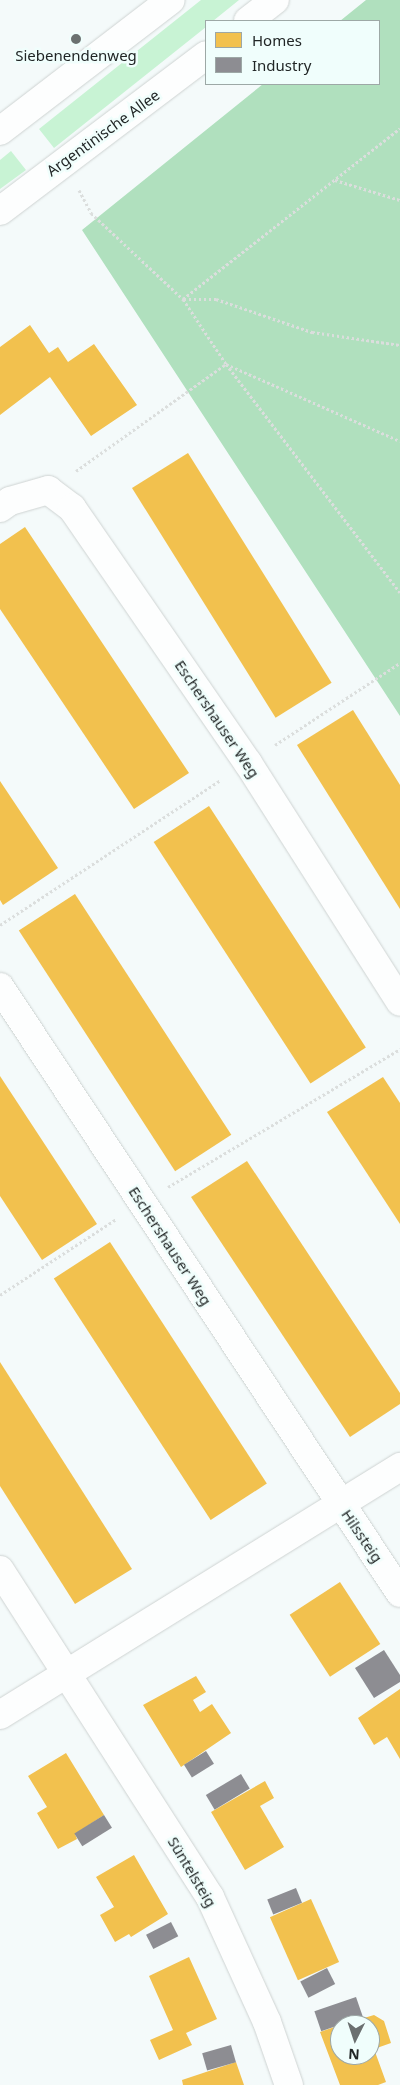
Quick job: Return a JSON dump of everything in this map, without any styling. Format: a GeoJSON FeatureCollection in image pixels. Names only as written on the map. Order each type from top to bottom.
{"type":"FeatureCollection","features":[{"type":"Feature","properties":{"kind":"street"},"geometry":{"type":"LineString","coordinates":[[0,131],[171,0]]}},
{"type":"Feature","properties":{"kind":"street"},"geometry":{"type":"LineString","coordinates":[[249,20],[274,0]]}},
{"type":"Feature","properties":{"kind":"street","name":"Argentinische Allee"},"geometry":{"type":"LineString","coordinates":[[0,211],[205,56]]}},
{"type":"Feature","properties":{"kind":"street"},"geometry":{"type":"LineString","coordinates":[[0,508],[10,502],[48,490]]}},
{"type":"Feature","properties":{"kind":"street","name":"Eschershauser Weg"},"geometry":{"type":"LineString","coordinates":[[48,490],[72,508],[248,763],[400,1002]]}},
{"type":"Feature","properties":{"kind":"street","name":"Eschershauser Weg"},"geometry":{"type":"LineString","coordinates":[[0,987],[340,1504]]}},
{"type":"Feature","properties":{"kind":"street"},"geometry":{"type":"LineString","coordinates":[[0,1715],[400,1467]]}},
{"type":"Feature","properties":{"kind":"street","name":"Hilssteig"},"geometry":{"type":"LineString","coordinates":[[340,1504],[400,1593]]}},
{"type":"Feature","properties":{"kind":"street"},"geometry":{"type":"LineString","coordinates":[[0,1570],[67,1674]]}},
{"type":"Feature","properties":{"kind":"street","name":"Süntelsteig"},"geometry":{"type":"LineString","coordinates":[[67,1674],[210,1897],[267,2022],[289,2085]]}},
{"type":"Feature","properties":{"kind":"path"},"geometry":{"type":"LineString","coordinates":[[183,299],[400,128]]}},
{"type":"Feature","properties":{"kind":"path"},"geometry":{"type":"LineString","coordinates":[[334,180],[400,200]]}},
{"type":"Feature","properties":{"kind":"path"},"geometry":{"type":"LineString","coordinates":[[91,213],[183,299],[226,364],[400,592]]}},
{"type":"Feature","properties":{"kind":"path"},"geometry":{"type":"LineString","coordinates":[[183,299],[216,299],[312,332],[400,345]]}},
{"type":"Feature","properties":{"kind":"path"},"geometry":{"type":"LineString","coordinates":[[226,364],[400,441]]}},
{"type":"Feature","properties":{"kind":"path"},"geometry":{"type":"LineString","coordinates":[[48,490],[226,364]]}},
{"type":"Feature","properties":{"kind":"path"},"geometry":{"type":"LineString","coordinates":[[0,925],[400,663]]}},
{"type":"Feature","properties":{"kind":"path"},"geometry":{"type":"LineString","coordinates":[[0,1295],[142,1203],[400,1049]]}},
{"type":"Feature","properties":{"kind":"green space"},"geometry":{"type":"Polygon","coordinates":[[[201,0],[239,0],[214,20],[205,20],[205,28],[54,148],[39,129],[201,0]]]}},
{"type":"Feature","properties":{"kind":"green space"},"geometry":{"type":"Polygon","coordinates":[[[366,0],[400,0],[400,716],[82,230],[262,85],[380,85],[380,20],[341,20],[366,0]]]}},
{"type":"Feature","properties":{"kind":"green space"},"geometry":{"type":"Polygon","coordinates":[[[11,151],[26,170],[0,189],[0,160],[11,151]]]}},
{"type":"Feature","properties":{"kind":"building: Homes"},"geometry":{"type":"Polygon","coordinates":[[[30,325],[49,353],[58,347],[68,362],[94,344],[137,405],[91,436],[50,377],[0,415],[0,347],[30,325]]]}},
{"type":"Feature","properties":{"kind":"building: Homes"},"geometry":{"type":"Polygon","coordinates":[[[188,453],[332,683],[276,718],[132,488],[188,453]]]}},
{"type":"Feature","properties":{"kind":"building: Homes"},"geometry":{"type":"Polygon","coordinates":[[[25,527],[189,773],[134,809],[0,609],[0,544],[25,527]]]}},
{"type":"Feature","properties":{"kind":"building: Homes"},"geometry":{"type":"Polygon","coordinates":[[[353,710],[400,785],[400,909],[297,745],[353,710]]]}},
{"type":"Feature","properties":{"kind":"building: Homes"},"geometry":{"type":"Polygon","coordinates":[[[0,781],[58,868],[3,905],[0,900],[0,781]]]}},
{"type":"Feature","properties":{"kind":"building: Homes"},"geometry":{"type":"Polygon","coordinates":[[[209,806],[366,1048],[311,1083],[154,842],[209,806]]]}},
{"type":"Feature","properties":{"kind":"building: Homes"},"geometry":{"type":"Polygon","coordinates":[[[75,894],[231,1135],[175,1171],[19,930],[75,894]]]}},
{"type":"Feature","properties":{"kind":"building: Homes"},"geometry":{"type":"Polygon","coordinates":[[[0,1076],[97,1224],[42,1260],[0,1196],[0,1076]]]}},
{"type":"Feature","properties":{"kind":"building: Homes"},"geometry":{"type":"Polygon","coordinates":[[[383,1077],[400,1103],[400,1224],[327,1112],[383,1077]]]}},
{"type":"Feature","properties":{"kind":"building: Homes"},"geometry":{"type":"Polygon","coordinates":[[[247,1161],[400,1393],[400,1404],[350,1437],[191,1197],[247,1161]]]}},
{"type":"Feature","properties":{"kind":"building: Homes"},"geometry":{"type":"Polygon","coordinates":[[[110,1242],[267,1484],[211,1520],[54,1278],[110,1242]]]}},
{"type":"Feature","properties":{"kind":"building: Homes"},"geometry":{"type":"Polygon","coordinates":[[[0,1362],[132,1569],[75,1604],[0,1486],[0,1362]]]}},
{"type":"Feature","properties":{"kind":"building: Homes"},"geometry":{"type":"Polygon","coordinates":[[[340,1582],[380,1644],[330,1677],[290,1615],[340,1582]]]}},
{"type":"Feature","properties":{"kind":"building: Homes"},"geometry":{"type":"Polygon","coordinates":[[[196,1676],[206,1692],[193,1700],[200,1712],[212,1704],[231,1733],[181,1767],[143,1705],[196,1676]]]}},
{"type":"Feature","properties":{"kind":"building: Homes"},"geometry":{"type":"Polygon","coordinates":[[[400,1689],[400,1759],[387,1737],[374,1745],[358,1718],[400,1689]]]}},
{"type":"Feature","properties":{"kind":"building: Homes"},"geometry":{"type":"Polygon","coordinates":[[[66,1753],[104,1815],[75,1834],[77,1839],[58,1849],[37,1813],[47,1807],[28,1776],[66,1753]]]}},
{"type":"Feature","properties":{"kind":"building: Homes"},"geometry":{"type":"Polygon","coordinates":[[[265,1781],[274,1798],[260,1806],[284,1847],[245,1870],[211,1812],[265,1781]]]}},
{"type":"Feature","properties":{"kind":"building: Homes"},"geometry":{"type":"Polygon","coordinates":[[[134,1855],[168,1914],[131,1937],[129,1934],[115,1942],[100,1915],[114,1907],[96,1877],[134,1855]]]}},
{"type":"Feature","properties":{"kind":"building: Homes"},"geometry":{"type":"Polygon","coordinates":[[[311,1899],[339,1962],[298,1980],[270,1917],[311,1899]]]}},
{"type":"Feature","properties":{"kind":"building: Homes"},"geometry":{"type":"Polygon","coordinates":[[[189,1957],[217,2019],[186,2033],[192,2045],[159,2060],[150,2040],[173,2030],[149,1976],[189,1957]]]}},
{"type":"Feature","properties":{"kind":"building: Homes"},"geometry":{"type":"Polygon","coordinates":[[[380,2019],[384,2021],[391,2043],[380,2047],[380,2019]]]}},
{"type":"Feature","properties":{"kind":"building: Homes"},"geometry":{"type":"Polygon","coordinates":[[[330,2028],[330,2058],[320,2032],[330,2028]]]}},
{"type":"Feature","properties":{"kind":"building: Homes"},"geometry":{"type":"Polygon","coordinates":[[[236,2062],[244,2085],[183,2085],[182,2080],[236,2062]]]}},
{"type":"Feature","properties":{"kind":"building: Homes"},"geometry":{"type":"Polygon","coordinates":[[[332,2065],[380,2065],[386,2082],[378,2085],[340,2085],[332,2065]]]}},
{"type":"Feature","properties":{"kind":"building: Industry"},"geometry":{"type":"Polygon","coordinates":[[[384,1650],[400,1675],[400,1682],[374,1698],[355,1668],[384,1650]]]}},
{"type":"Feature","properties":{"kind":"building: Industry"},"geometry":{"type":"Polygon","coordinates":[[[206,1751],[214,1764],[192,1777],[184,1765],[206,1751]]]}},
{"type":"Feature","properties":{"kind":"building: Industry"},"geometry":{"type":"Polygon","coordinates":[[[241,1774],[250,1789],[215,1810],[206,1795],[241,1774]]]}},
{"type":"Feature","properties":{"kind":"building: Industry"},"geometry":{"type":"Polygon","coordinates":[[[104,1815],[112,1828],[82,1846],[74,1834],[104,1815]]]}},
{"type":"Feature","properties":{"kind":"building: Industry"},"geometry":{"type":"Polygon","coordinates":[[[296,1888],[302,1903],[273,1914],[267,1900],[296,1888]]]}},
{"type":"Feature","properties":{"kind":"building: Industry"},"geometry":{"type":"Polygon","coordinates":[[[171,1922],[178,1936],[153,1949],[146,1935],[171,1922]]]}},
{"type":"Feature","properties":{"kind":"building: Industry"},"geometry":{"type":"Polygon","coordinates":[[[327,1968],[335,1984],[308,1998],[300,1982],[327,1968]]]}},
{"type":"Feature","properties":{"kind":"building: Industry"},"geometry":{"type":"Polygon","coordinates":[[[356,1997],[362,2015],[330,2015],[330,2028],[321,2031],[314,2011],[356,1997]]]}},
{"type":"Feature","properties":{"kind":"building: Industry"},"geometry":{"type":"Polygon","coordinates":[[[231,2045],[236,2062],[207,2071],[202,2053],[231,2045]]]}},
{"type":"Feature","properties":{"kind":"place","name":"Siebenendenweg"},"geometry":{"type":"Point","coordinates":[76,39]}}]}
